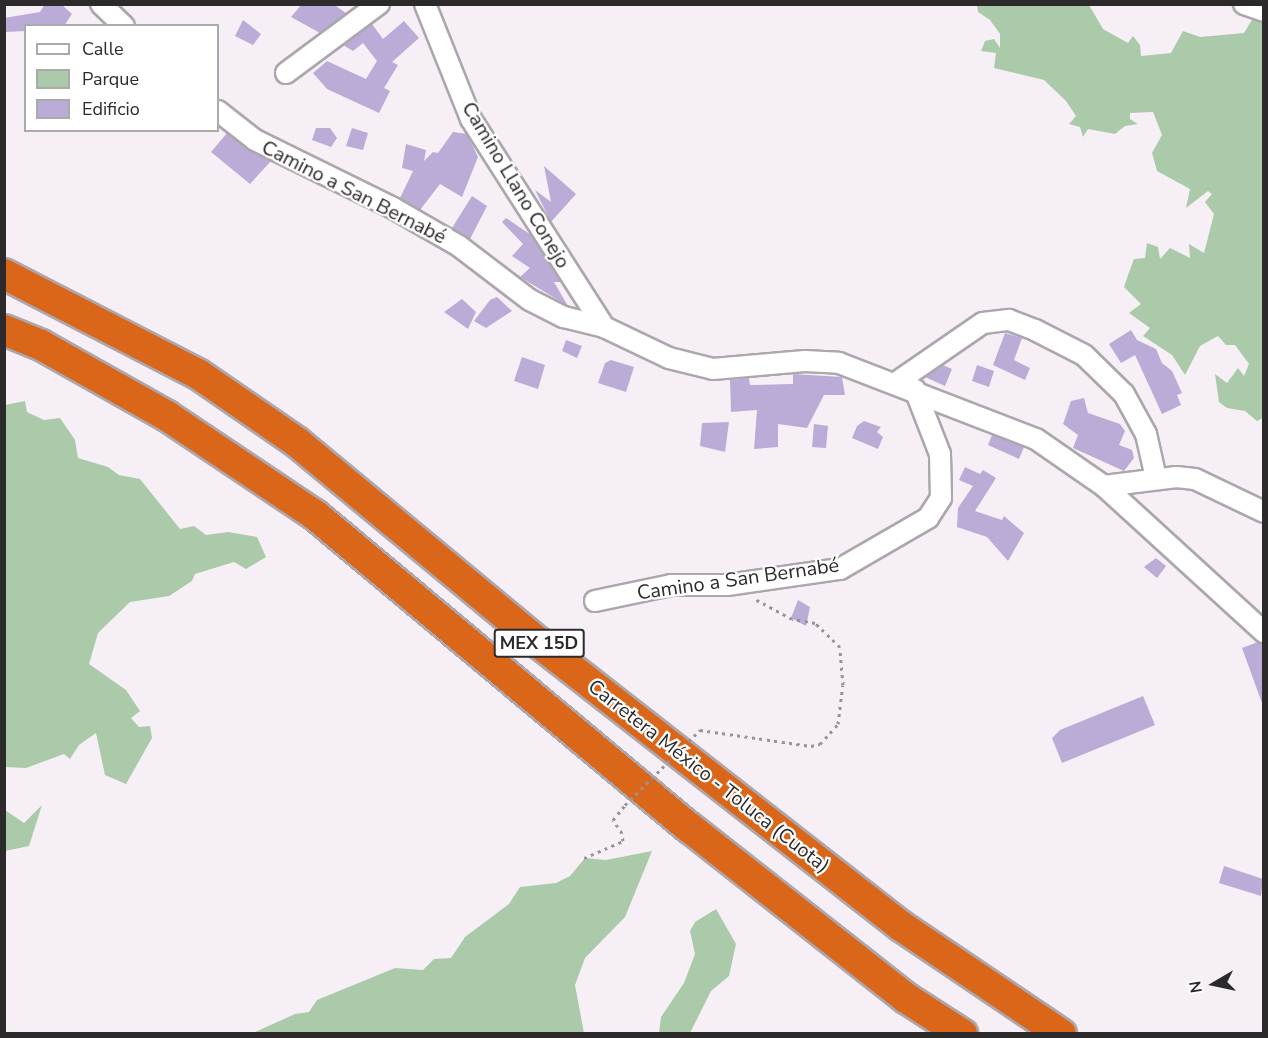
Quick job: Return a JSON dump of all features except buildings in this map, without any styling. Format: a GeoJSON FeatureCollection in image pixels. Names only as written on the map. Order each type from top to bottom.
{"type":"FeatureCollection","features":[{"type":"Feature","properties":{"kind":"highway","name":"Carretera México - Toluca (Cuota)"},"geometry":{"type":"LineString","coordinates":[[4,274],[198,374],[298,443],[540,644],[901,926],[1061,1034]]}},
{"type":"Feature","properties":{"kind":"highway","name":"MEX 15D"},"geometry":{"type":"LineString","coordinates":[[4,330],[41,345],[167,416],[315,515],[690,828],[906,998],[962,1034]]}},
{"type":"Feature","properties":{"kind":"street"},"geometry":{"type":"LineString","coordinates":[[101,4],[122,24]]}},
{"type":"Feature","properties":{"kind":"street"},"geometry":{"type":"LineString","coordinates":[[286,73],[380,4]]}},
{"type":"Feature","properties":{"kind":"street","name":"Camino Llano Conejo"},"geometry":{"type":"LineString","coordinates":[[425,4],[471,119],[604,327]]}},
{"type":"Feature","properties":{"kind":"street"},"geometry":{"type":"LineString","coordinates":[[1244,4],[1263,11]]}},
{"type":"Feature","properties":{"kind":"street","name":"Camino a San Bernabé"},"geometry":{"type":"LineString","coordinates":[[219,112],[255,140],[393,208],[459,246],[530,300],[564,317],[604,327],[669,358],[713,369],[805,361],[839,363],[915,390],[940,454],[941,498],[928,518],[840,569],[727,585],[671,585],[595,601]]}},
{"type":"Feature","properties":{"kind":"street"},"geometry":{"type":"LineString","coordinates":[[897,382],[974,327],[998,321],[1018,323],[1084,355],[1124,394],[1146,434],[1156,478]]}},
{"type":"Feature","properties":{"kind":"street"},"geometry":{"type":"LineString","coordinates":[[915,390],[1036,439],[1104,486],[1263,632]]}},
{"type":"Feature","properties":{"kind":"street"},"geometry":{"type":"LineString","coordinates":[[1104,486],[1156,478],[1195,479],[1263,512]]}},
{"type":"Feature","properties":{"kind":"path"},"geometry":{"type":"LineString","coordinates":[[584,858],[623,841],[622,833],[613,820],[700,730],[811,746],[820,744],[834,730],[839,717],[843,686],[840,648],[815,623],[791,618],[727,585]]}},
{"type":"Feature","properties":{"kind":"green space"},"geometry":{"type":"Polygon","coordinates":[[[977,5],[1089,5],[1103,29],[1128,43],[1133,36],[1140,45],[1141,56],[1171,53],[1183,31],[1200,37],[1244,33],[1255,15],[1263,13],[1263,418],[1257,421],[1245,411],[1227,408],[1219,402],[1215,374],[1227,383],[1238,368],[1244,376],[1249,364],[1235,345],[1226,345],[1218,336],[1200,346],[1185,375],[1172,355],[1143,336],[1150,328],[1129,313],[1141,304],[1124,287],[1134,259],[1145,258],[1147,243],[1158,247],[1160,259],[1170,248],[1190,258],[1189,244],[1204,253],[1214,214],[1205,202],[1212,194],[1208,191],[1186,208],[1190,189],[1157,171],[1152,153],[1162,135],[1153,112],[1130,113],[1130,119],[1138,124],[1125,126],[1115,134],[1088,129],[1083,137],[1080,127],[1069,124],[1076,116],[1066,101],[1044,80],[994,68],[996,53],[981,51],[985,41],[994,39],[1000,48],[1000,34],[990,20],[978,12],[977,5]]]}},
{"type":"Feature","properties":{"kind":"green space"},"geometry":{"type":"Polygon","coordinates":[[[25,401],[27,412],[44,420],[60,418],[75,440],[78,458],[108,467],[119,475],[140,479],[180,529],[194,526],[206,535],[228,532],[257,537],[266,557],[246,569],[234,562],[195,574],[192,581],[169,596],[130,602],[98,633],[89,664],[126,690],[140,711],[131,718],[139,727],[150,726],[152,738],[126,784],[105,775],[96,733],[79,745],[70,759],[64,754],[26,768],[5,767],[5,405],[25,401]]]}},
{"type":"Feature","properties":{"kind":"green space"},"geometry":{"type":"Polygon","coordinates":[[[42,805],[29,846],[5,851],[5,810],[24,823],[42,805]]]}},
{"type":"Feature","properties":{"kind":"green space"},"geometry":{"type":"Polygon","coordinates":[[[652,851],[625,917],[585,958],[575,985],[584,1033],[253,1033],[295,1014],[309,1012],[317,1000],[395,968],[423,970],[434,959],[451,958],[465,937],[509,904],[520,887],[556,883],[570,876],[585,858],[606,860],[652,851]]]}},
{"type":"Feature","properties":{"kind":"green space"},"geometry":{"type":"Polygon","coordinates":[[[716,909],[736,944],[729,976],[711,991],[690,1033],[659,1033],[661,1017],[684,983],[695,954],[690,931],[695,922],[716,909]]]}}]}
